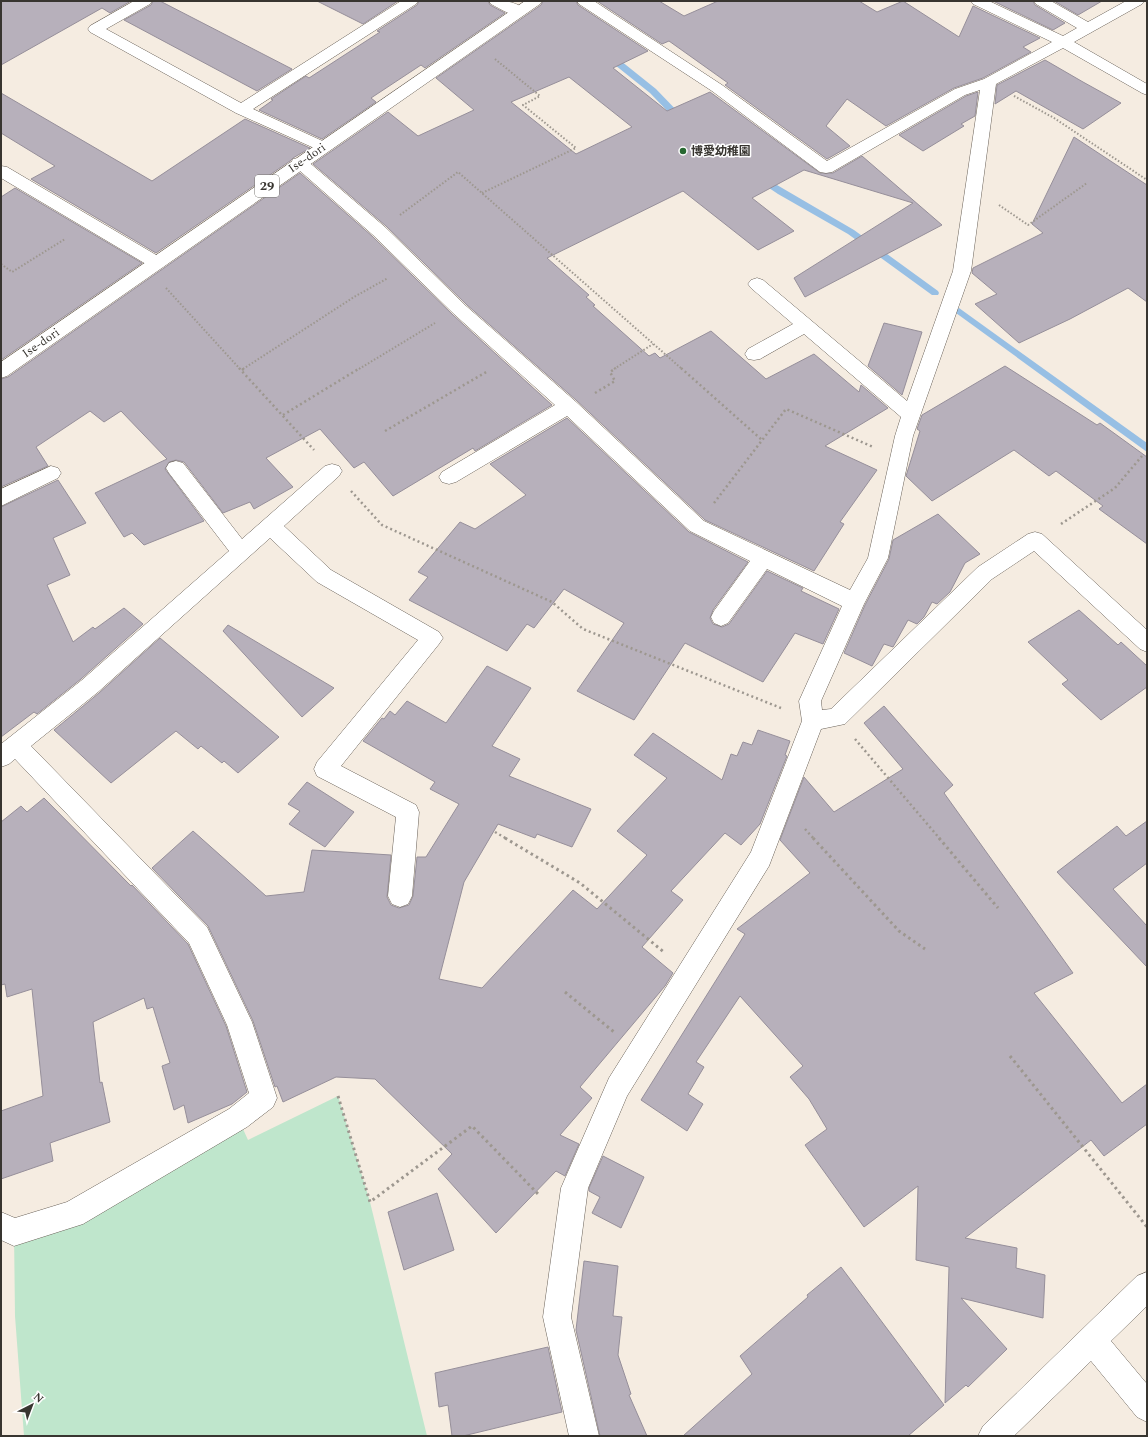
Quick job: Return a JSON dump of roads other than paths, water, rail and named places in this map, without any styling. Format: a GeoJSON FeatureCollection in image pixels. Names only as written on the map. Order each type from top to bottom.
{"type":"FeatureCollection","features":[{"type":"Feature","properties":{"kind":"street"},"geometry":{"type":"LineString","coordinates":[[144,1],[95,29],[241,110],[322,147]]}},
{"type":"Feature","properties":{"kind":"street"},"geometry":{"type":"LineString","coordinates":[[241,110],[411,1]]}},
{"type":"Feature","properties":{"kind":"street"},"geometry":{"type":"LineString","coordinates":[[496,1],[528,4]]}},
{"type":"Feature","properties":{"kind":"street"},"geometry":{"type":"LineString","coordinates":[[584,1],[717,88],[826,168],[960,92],[989,82],[1137,1]]}},
{"type":"Feature","properties":{"kind":"street"},"geometry":{"type":"LineString","coordinates":[[978,1],[1064,42],[1147,90]]}},
{"type":"Feature","properties":{"kind":"street"},"geometry":{"type":"LineString","coordinates":[[1041,1],[1088,28]]}},
{"type":"Feature","properties":{"kind":"street","name":"Ise-dori"},"geometry":{"type":"LineString","coordinates":[[1,371],[528,4]]}},
{"type":"Feature","properties":{"kind":"street"},"geometry":{"type":"LineString","coordinates":[[825,719],[810,701],[854,602],[878,558],[904,436],[962,271],[989,82]]}},
{"type":"Feature","properties":{"kind":"street"},"geometry":{"type":"LineString","coordinates":[[299,163],[379,231],[460,310],[569,407],[697,526],[854,602]]}},
{"type":"Feature","properties":{"kind":"street"},"geometry":{"type":"LineString","coordinates":[[1,171],[90,223],[152,266]]}},
{"type":"Feature","properties":{"kind":"street"},"geometry":{"type":"LineString","coordinates":[[757,284],[912,416]]}},
{"type":"Feature","properties":{"kind":"street"},"geometry":{"type":"LineString","coordinates":[[754,354],[805,325]]}},
{"type":"Feature","properties":{"kind":"street"},"geometry":{"type":"LineString","coordinates":[[449,476],[569,407]]}},
{"type":"Feature","properties":{"kind":"street"},"geometry":{"type":"LineString","coordinates":[[176,468],[241,552]]}},
{"type":"Feature","properties":{"kind":"street"},"geometry":{"type":"LineString","coordinates":[[1,1226],[14,1232],[73,1214],[238,1118],[264,1098],[239,1022],[198,935],[8,751],[90,686],[332,471]]}},
{"type":"Feature","properties":{"kind":"street"},"geometry":{"type":"LineString","coordinates":[[1,498],[51,474]]}},
{"type":"Feature","properties":{"kind":"street"},"geometry":{"type":"LineString","coordinates":[[271,526],[324,576],[432,638],[325,769],[408,812],[400,896]]}},
{"type":"Feature","properties":{"kind":"street"},"geometry":{"type":"LineString","coordinates":[[584,1436],[558,1317],[575,1188],[618,1087],[761,858],[781,803],[825,719],[985,573],[1035,540],[1147,643]]}},
{"type":"Feature","properties":{"kind":"street"},"geometry":{"type":"LineString","coordinates":[[722,617],[763,558]]}},
{"type":"Feature","properties":{"kind":"street"},"geometry":{"type":"LineString","coordinates":[[993,1436],[1147,1286]]}},
{"type":"Feature","properties":{"kind":"street"},"geometry":{"type":"LineString","coordinates":[[1092,1340],[1147,1407]]}},
{"type":"Feature","properties":{"kind":"waterway"},"geometry":{"type":"LineString","coordinates":[[608,55],[653,91],[680,119]]}},
{"type":"Feature","properties":{"kind":"waterway"},"geometry":{"type":"LineString","coordinates":[[760,178],[781,192],[851,232],[935,293]]}},
{"type":"Feature","properties":{"kind":"waterway"},"geometry":{"type":"LineString","coordinates":[[959,311],[1147,448]]}},
{"type":"Feature","properties":{"kind":"place","name":"博愛幼稚園"},"geometry":{"type":"Point","coordinates":[683,151]}}]}
